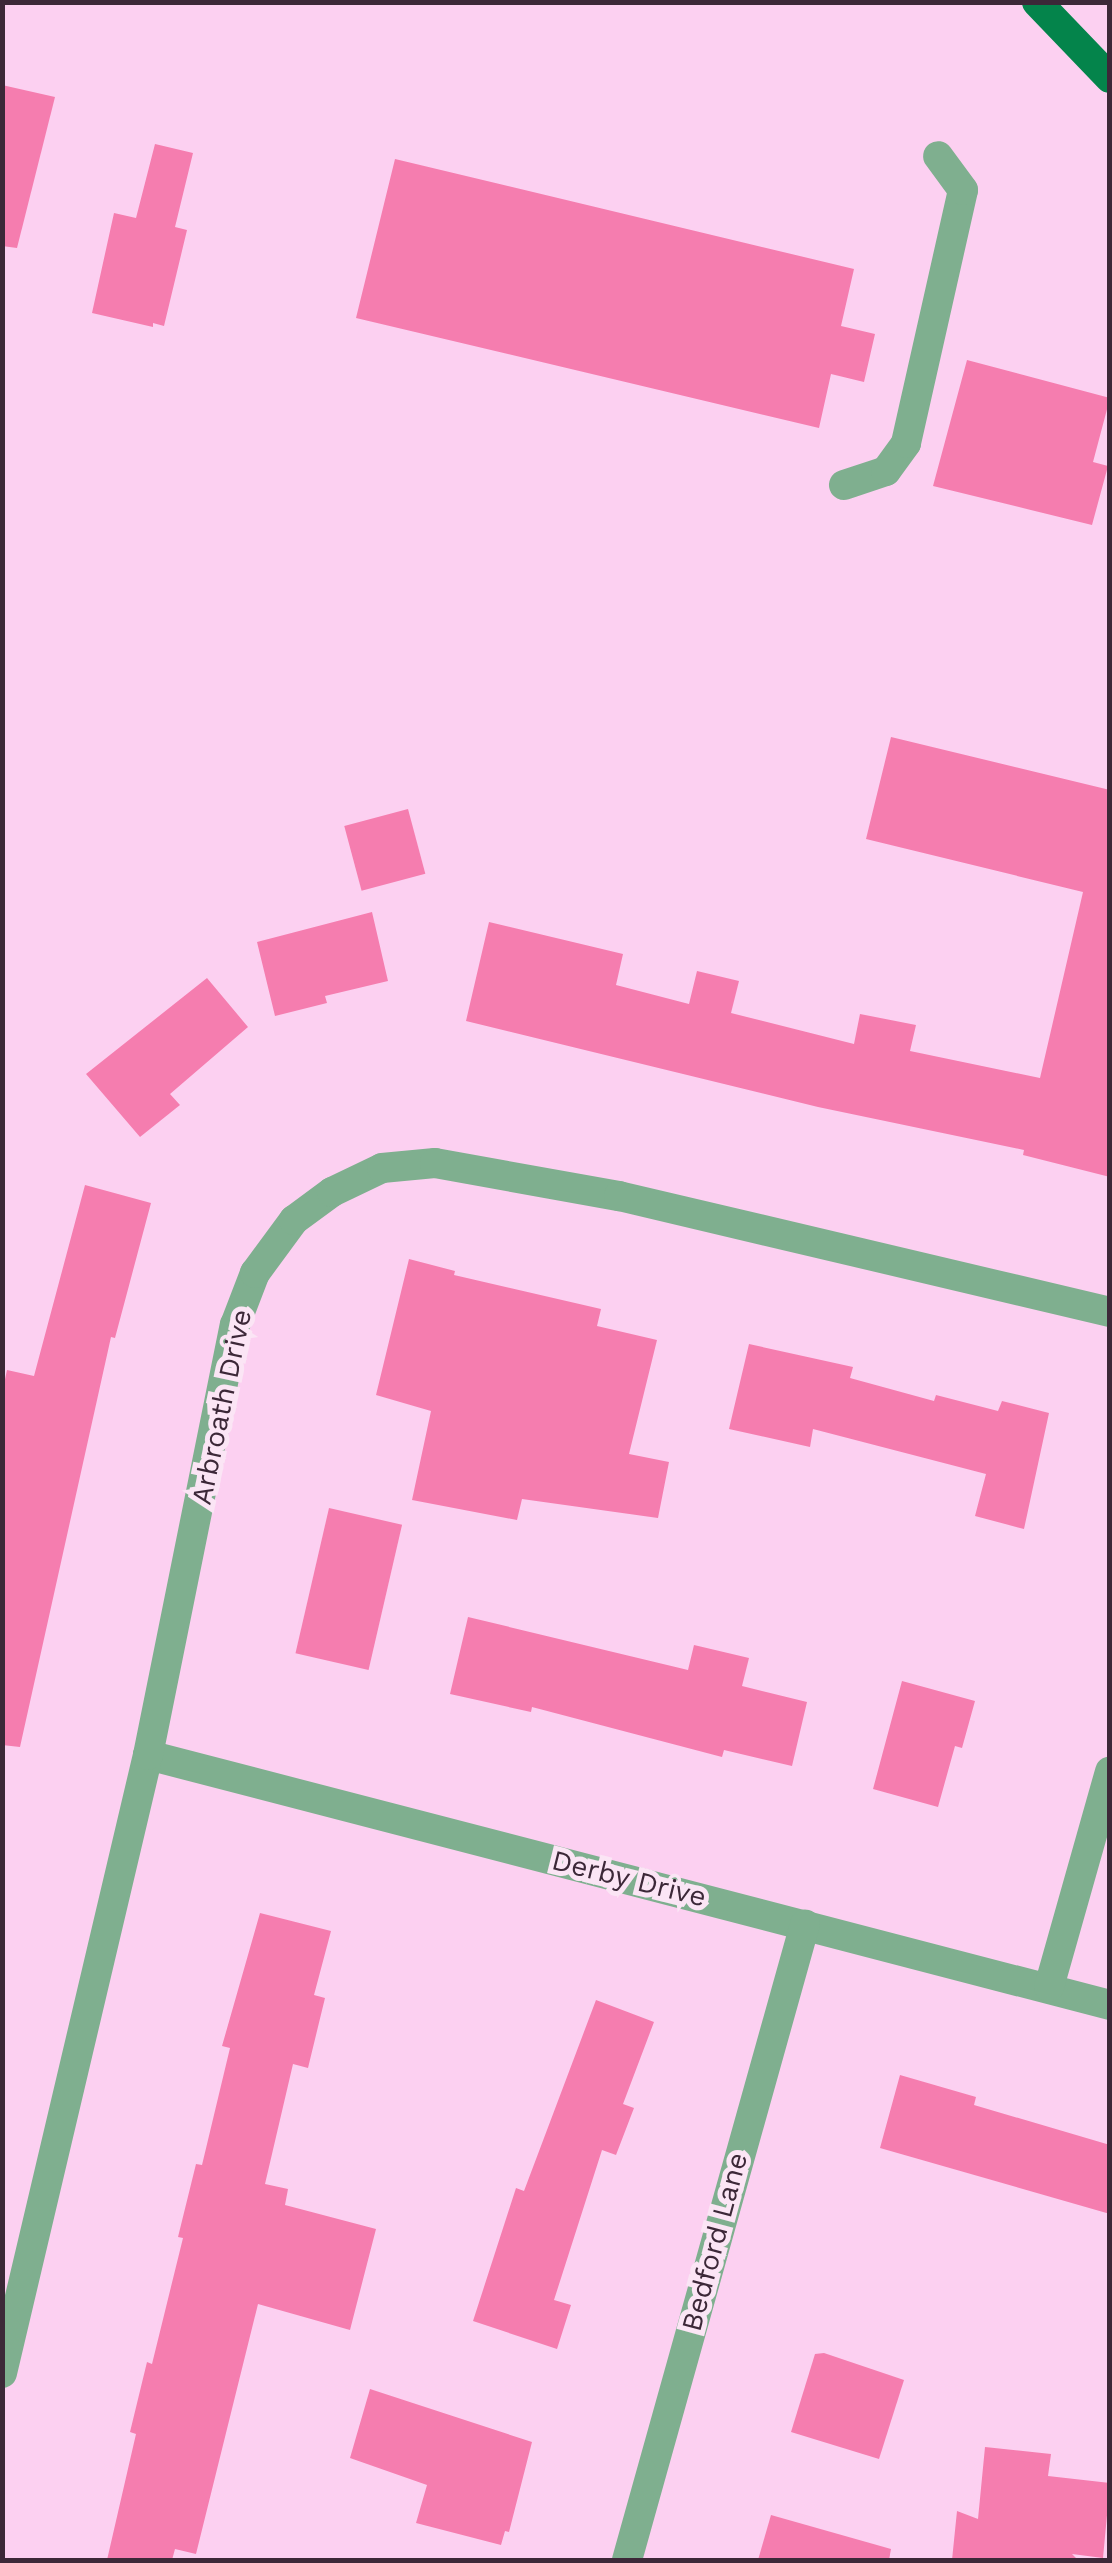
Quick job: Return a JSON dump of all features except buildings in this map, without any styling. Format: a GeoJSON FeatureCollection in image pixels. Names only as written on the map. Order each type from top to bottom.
{"type":"FeatureCollection","features":[{"type":"Feature","properties":{"kind":"main road"},"geometry":{"type":"LineString","coordinates":[[1037,2],[1110,78]]}},
{"type":"Feature","properties":{"kind":"street"},"geometry":{"type":"LineString","coordinates":[[844,485],[886,471],[906,443],[963,190],[938,156]]}},
{"type":"Feature","properties":{"kind":"street","name":"Arbroath Drive"},"geometry":{"type":"LineString","coordinates":[[2,2373],[148,1755],[235,1325],[255,1273],[294,1220],[332,1192],[382,1168],[435,1163],[618,1196],[1110,1312]]}},
{"type":"Feature","properties":{"kind":"street","name":"Derby Drive"},"geometry":{"type":"LineString","coordinates":[[148,1755],[1110,2004]]}},
{"type":"Feature","properties":{"kind":"street"},"geometry":{"type":"LineString","coordinates":[[1048,1986],[1110,1771]]}},
{"type":"Feature","properties":{"kind":"street","name":"Bedford Lane"},"geometry":{"type":"LineString","coordinates":[[627,2560],[805,1924]]}}]}
